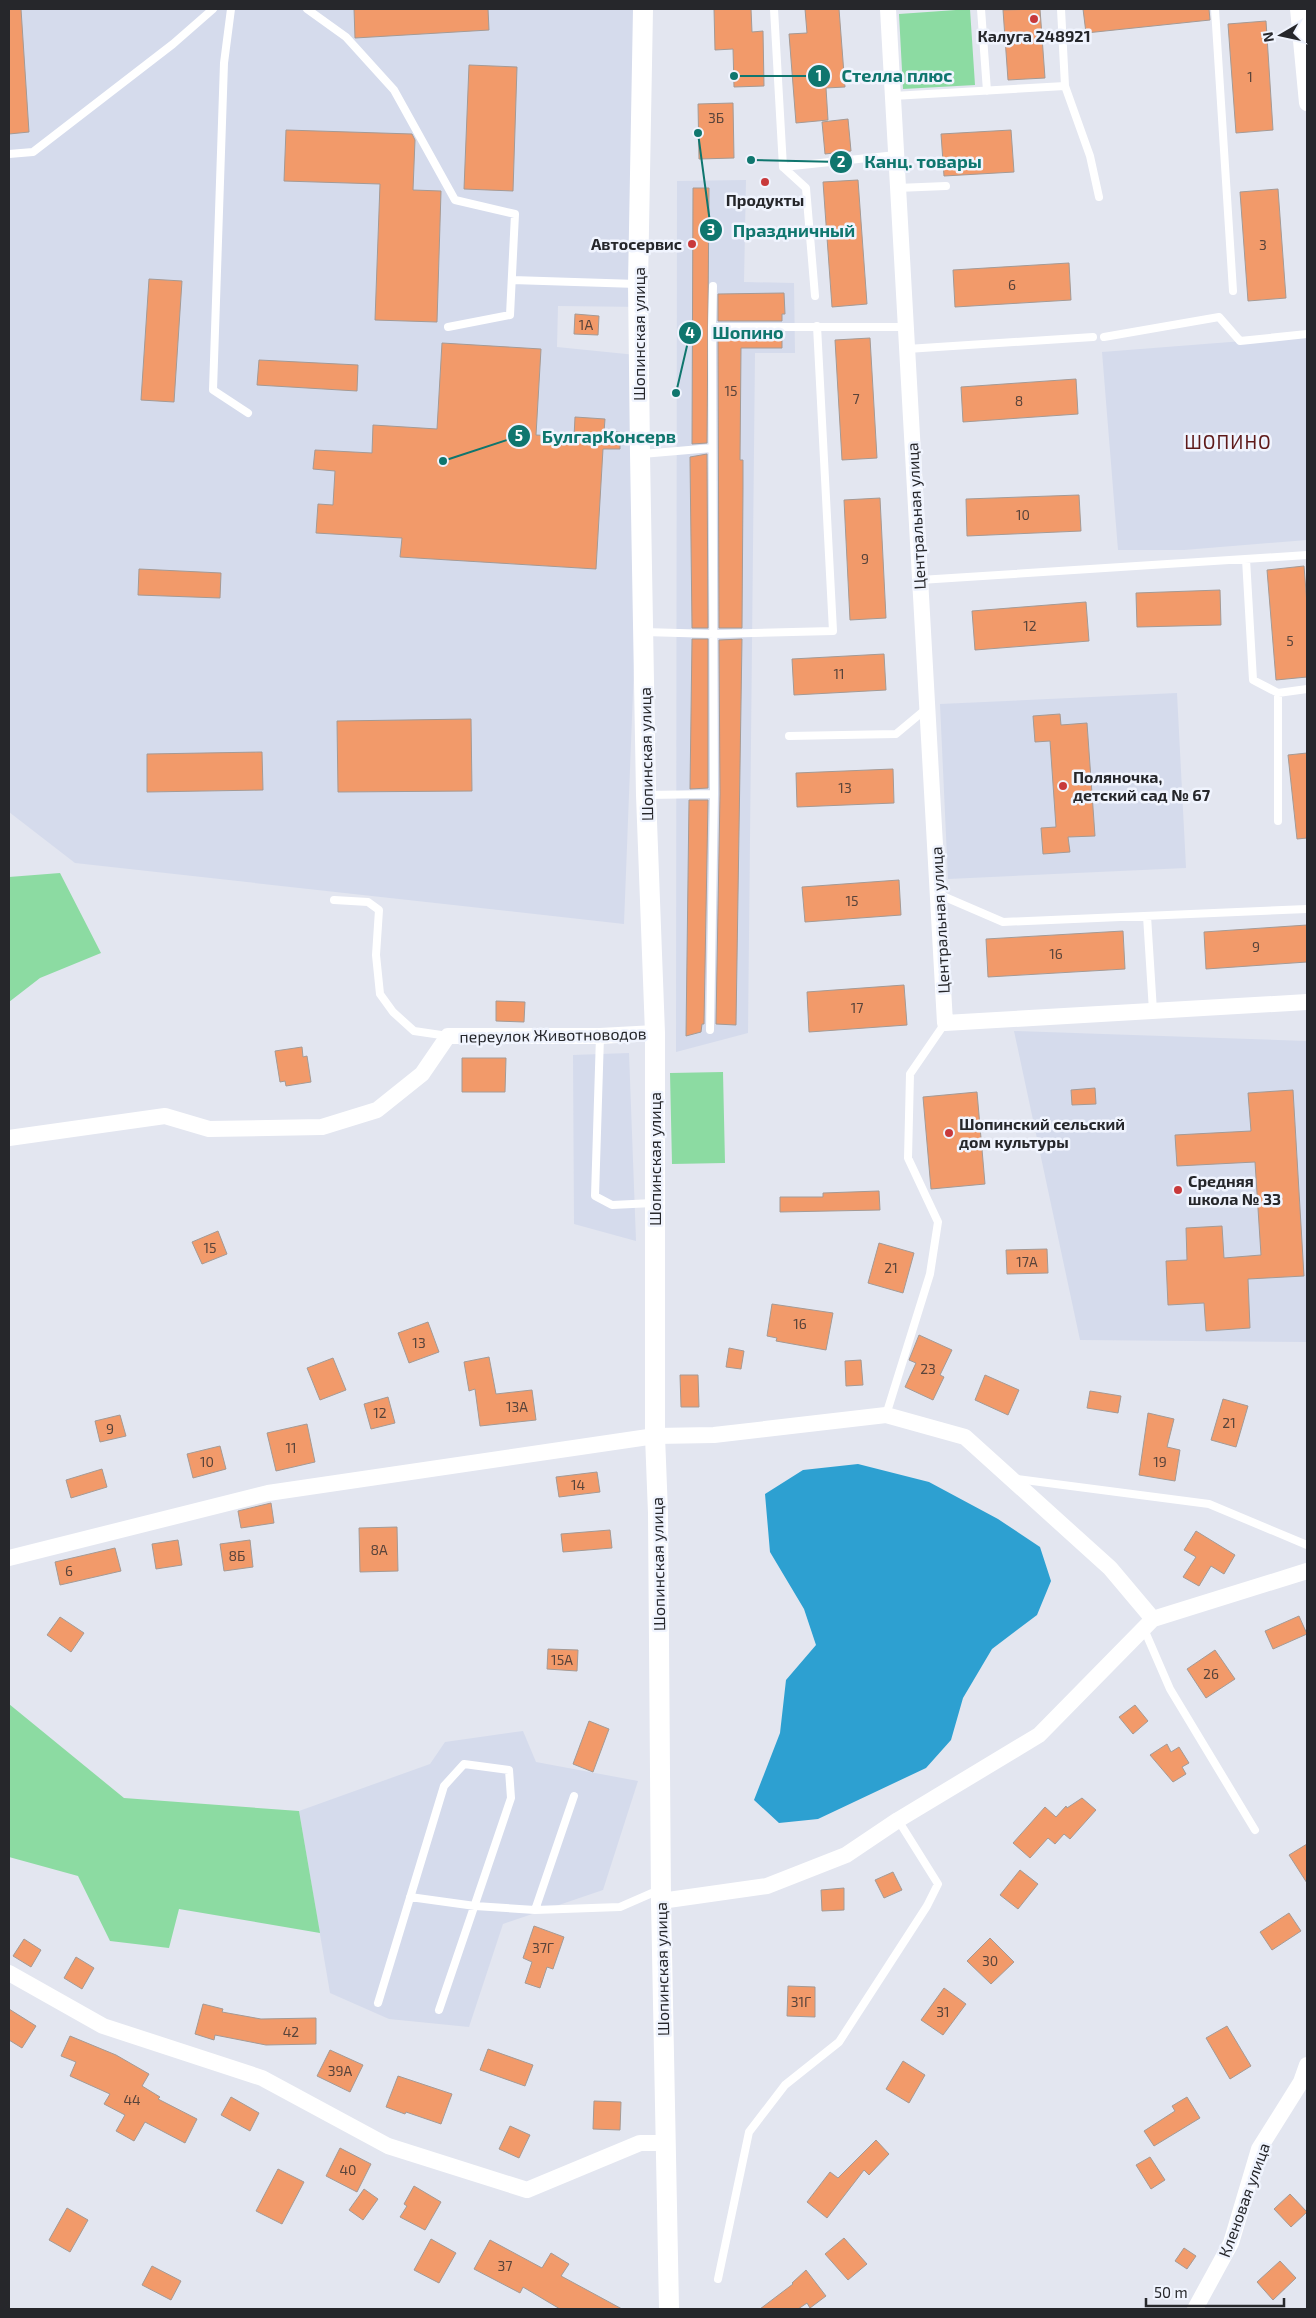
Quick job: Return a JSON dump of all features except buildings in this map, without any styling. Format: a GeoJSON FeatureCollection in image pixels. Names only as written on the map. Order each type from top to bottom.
{"type":"FeatureCollection","features":[{"type":"Feature","properties":{"kind":"street","name":"Шопинская улица"},"geometry":{"type":"LineString","coordinates":[[643,9],[638,284],[646,795],[655,1033],[655,1436],[658,1513],[661,1895],[669,2309]]}},
{"type":"Feature","properties":{"kind":"street","name":"Центральная улица"},"geometry":{"type":"LineString","coordinates":[[888,9],[945,1023]]}},
{"type":"Feature","properties":{"kind":"street"},"geometry":{"type":"LineString","coordinates":[[1298,9],[1307,104]]}},
{"type":"Feature","properties":{"kind":"street"},"geometry":{"type":"LineString","coordinates":[[945,1023],[1307,1002]]}},
{"type":"Feature","properties":{"kind":"street","name":"переулок Животноводов"},"geometry":{"type":"LineString","coordinates":[[9,1138],[164,1116],[209,1129],[322,1128],[377,1110],[422,1074],[448,1036],[600,1036],[655,1033]]}},
{"type":"Feature","properties":{"kind":"street"},"geometry":{"type":"LineString","coordinates":[[9,1558],[268,1493],[655,1436],[714,1435],[886,1415],[965,1437],[1110,1568],[1148,1624]]}},
{"type":"Feature","properties":{"kind":"street"},"geometry":{"type":"LineString","coordinates":[[661,1895],[767,1886],[846,1855],[898,1820],[1039,1735],[1148,1624],[1307,1571]]}},
{"type":"Feature","properties":{"kind":"street"},"geometry":{"type":"LineString","coordinates":[[9,1973],[104,2026],[262,2078],[388,2146],[528,2190],[640,2143],[665,2143]]}},
{"type":"Feature","properties":{"kind":"street","name":"Кленовая улица"},"geometry":{"type":"LineString","coordinates":[[1195,2309],[1231,2243],[1259,2149],[1301,2082],[1307,2065]]}},
{"type":"Feature","properties":{"kind":"lane"},"geometry":{"type":"LineString","coordinates":[[9,154],[33,152],[173,44],[213,9]]}},
{"type":"Feature","properties":{"kind":"lane"},"geometry":{"type":"LineString","coordinates":[[231,9],[224,63],[213,390],[248,413]]}},
{"type":"Feature","properties":{"kind":"lane"},"geometry":{"type":"LineString","coordinates":[[307,9],[346,37],[394,90],[454,200],[515,214],[510,315],[448,327]]}},
{"type":"Feature","properties":{"kind":"lane"},"geometry":{"type":"LineString","coordinates":[[774,9],[783,167],[806,188],[815,296]]}},
{"type":"Feature","properties":{"kind":"lane"},"geometry":{"type":"LineString","coordinates":[[981,9],[987,91]]}},
{"type":"Feature","properties":{"kind":"lane"},"geometry":{"type":"LineString","coordinates":[[1061,9],[1065,86],[1090,156],[1100,198]]}},
{"type":"Feature","properties":{"kind":"lane"},"geometry":{"type":"LineString","coordinates":[[1215,9],[1233,290]]}},
{"type":"Feature","properties":{"kind":"lane"},"geometry":{"type":"LineString","coordinates":[[893,96],[1065,86]]}},
{"type":"Feature","properties":{"kind":"lane"},"geometry":{"type":"LineString","coordinates":[[783,167],[896,155]]}},
{"type":"Feature","properties":{"kind":"lane"},"geometry":{"type":"LineString","coordinates":[[897,188],[946,186]]}},
{"type":"Feature","properties":{"kind":"lane"},"geometry":{"type":"LineString","coordinates":[[512,280],[638,284]]}},
{"type":"Feature","properties":{"kind":"lane"},"geometry":{"type":"LineString","coordinates":[[710,1030],[714,794],[713,286]]}},
{"type":"Feature","properties":{"kind":"lane"},"geometry":{"type":"LineString","coordinates":[[1104,337],[1219,317],[1240,340],[1307,334]]}},
{"type":"Feature","properties":{"kind":"lane"},"geometry":{"type":"LineString","coordinates":[[644,632],[714,634],[834,631],[817,326]]}},
{"type":"Feature","properties":{"kind":"lane"},"geometry":{"type":"LineString","coordinates":[[712,327],[906,327]]}},
{"type":"Feature","properties":{"kind":"lane"},"geometry":{"type":"LineString","coordinates":[[907,349],[1093,336]]}},
{"type":"Feature","properties":{"kind":"lane"},"geometry":{"type":"LineString","coordinates":[[640,454],[712,448]]}},
{"type":"Feature","properties":{"kind":"lane"},"geometry":{"type":"LineString","coordinates":[[920,580],[1307,555]]}},
{"type":"Feature","properties":{"kind":"lane"},"geometry":{"type":"LineString","coordinates":[[1246,559],[1253,680],[1278,693],[1307,689]]}},
{"type":"Feature","properties":{"kind":"lane"},"geometry":{"type":"LineString","coordinates":[[1278,693],[1278,821]]}},
{"type":"Feature","properties":{"kind":"lane"},"geometry":{"type":"LineString","coordinates":[[789,736],[896,734],[927,707]]}},
{"type":"Feature","properties":{"kind":"lane"},"geometry":{"type":"LineString","coordinates":[[646,795],[714,794]]}},
{"type":"Feature","properties":{"kind":"lane"},"geometry":{"type":"LineString","coordinates":[[938,894],[1004,922],[1307,909]]}},
{"type":"Feature","properties":{"kind":"lane"},"geometry":{"type":"LineString","coordinates":[[334,900],[368,902],[380,910],[376,955],[380,994],[393,1012],[414,1031],[448,1036]]}},
{"type":"Feature","properties":{"kind":"lane"},"geometry":{"type":"LineString","coordinates":[[1147,916],[1153,1011]]}},
{"type":"Feature","properties":{"kind":"lane"},"geometry":{"type":"LineString","coordinates":[[886,1415],[930,1274],[938,1222],[908,1158],[910,1074],[945,1023]]}},
{"type":"Feature","properties":{"kind":"lane"},"geometry":{"type":"LineString","coordinates":[[600,1036],[595,1196],[612,1205],[655,1203]]}},
{"type":"Feature","properties":{"kind":"lane"},"geometry":{"type":"LineString","coordinates":[[1011,1479],[1209,1504],[1307,1545]]}},
{"type":"Feature","properties":{"kind":"lane"},"geometry":{"type":"LineString","coordinates":[[1148,1624],[1170,1689],[1255,1830]]}},
{"type":"Feature","properties":{"kind":"lane"},"geometry":{"type":"LineString","coordinates":[[378,2003],[444,1786],[464,1764],[509,1770],[512,1798],[439,2010]]}},
{"type":"Feature","properties":{"kind":"lane"},"geometry":{"type":"LineString","coordinates":[[536,1910],[574,1796]]}},
{"type":"Feature","properties":{"kind":"lane"},"geometry":{"type":"LineString","coordinates":[[718,2279],[749,2132],[784,2085],[839,2042],[927,1906],[938,1884],[898,1820]]}},
{"type":"Feature","properties":{"kind":"lane"},"geometry":{"type":"LineString","coordinates":[[410,1897],[475,1906],[536,1910],[620,1907],[661,1895]]}},
{"type":"Feature","properties":{"kind":"shaded area"},"geometry":{"type":"Polygon","coordinates":[[[9,9],[638,9],[645,307],[558,306],[557,347],[646,356],[624,924],[75,863],[9,812],[9,9]]]}},
{"type":"Feature","properties":{"kind":"shaded area"},"geometry":{"type":"Polygon","coordinates":[[[746,180],[744,282],[794,283],[795,353],[755,353],[748,1033],[676,1052],[677,181],[746,180]]]}},
{"type":"Feature","properties":{"kind":"shaded area"},"geometry":{"type":"Polygon","coordinates":[[[1307,336],[1307,540],[1184,550],[1118,550],[1102,352],[1307,336]]]}},
{"type":"Feature","properties":{"kind":"shaded area","name":"Поляночка, детский сад № 67"},"geometry":{"type":"Polygon","coordinates":[[[1177,693],[1186,868],[948,879],[940,704],[1177,693]]]}},
{"type":"Feature","properties":{"kind":"shaded area","name":"Средняя школа № 33"},"geometry":{"type":"Polygon","coordinates":[[[1014,1031],[1307,1041],[1307,1342],[1080,1340],[1014,1031]]]}},
{"type":"Feature","properties":{"kind":"shaded area"},"geometry":{"type":"Polygon","coordinates":[[[629,1053],[636,1241],[574,1224],[573,1055],[629,1053]]]}},
{"type":"Feature","properties":{"kind":"shaded area"},"geometry":{"type":"Polygon","coordinates":[[[523,1731],[536,1762],[638,1781],[603,1890],[503,1924],[469,2027],[389,2019],[330,1993],[299,1811],[430,1764],[445,1742],[523,1731]]]}},
{"type":"Feature","properties":{"kind":"green space"},"geometry":{"type":"Polygon","coordinates":[[[970,9],[975,85],[903,89],[899,14],[970,9]]]}},
{"type":"Feature","properties":{"kind":"green space"},"geometry":{"type":"Polygon","coordinates":[[[60,873],[101,953],[40,978],[9,1002],[9,877],[60,873]]]}},
{"type":"Feature","properties":{"kind":"green space"},"geometry":{"type":"Polygon","coordinates":[[[723,1072],[725,1163],[672,1164],[670,1073],[723,1072]]]}},
{"type":"Feature","properties":{"kind":"green space"},"geometry":{"type":"Polygon","coordinates":[[[9,1704],[124,1798],[299,1811],[320,1933],[179,1909],[169,1948],[110,1941],[78,1876],[9,1857],[9,1704]]]}},
{"type":"Feature","properties":{"kind":"water"},"geometry":{"type":"Polygon","coordinates":[[[858,1464],[929,1482],[998,1519],[1040,1547],[1051,1581],[1037,1615],[992,1649],[963,1698],[951,1740],[926,1768],[818,1819],[779,1823],[754,1800],[780,1733],[786,1680],[816,1645],[804,1609],[770,1552],[765,1494],[803,1470],[858,1464]]]}},
{"type":"Feature","properties":{"kind":"place","name":"Калуга 248921"},"geometry":{"type":"Point","coordinates":[1034,19]}},
{"type":"Feature","properties":{"kind":"place","name":"Стелла плюс"},"geometry":{"type":"Point","coordinates":[734,76]}},
{"type":"Feature","properties":{"kind":"place","name":"Праздничный"},"geometry":{"type":"Point","coordinates":[698,133]}},
{"type":"Feature","properties":{"kind":"place","name":"Канц. товары"},"geometry":{"type":"Point","coordinates":[751,160]}},
{"type":"Feature","properties":{"kind":"place","name":"Продукты"},"geometry":{"type":"Point","coordinates":[765,182]}},
{"type":"Feature","properties":{"kind":"place","name":"Автосервис"},"geometry":{"type":"Point","coordinates":[692,244]}},
{"type":"Feature","properties":{"kind":"place","name":"Шопино"},"geometry":{"type":"Point","coordinates":[676,393]}},
{"type":"Feature","properties":{"kind":"place","name":"БулгарКонсерв"},"geometry":{"type":"Point","coordinates":[443,461]}},
{"type":"Feature","properties":{"kind":"place","name":"Поляночка, детский сад № 67"},"geometry":{"type":"Point","coordinates":[1063,786]}},
{"type":"Feature","properties":{"kind":"place","name":"Шопинский сельский дом культуры"},"geometry":{"type":"Point","coordinates":[949,1133]}},
{"type":"Feature","properties":{"kind":"place","name":"Средняя школа № 33"},"geometry":{"type":"Point","coordinates":[1178,1190]}},
{"type":"Feature","properties":{"kind":"district","name":"ШОПИНО"},"geometry":{"type":"Point","coordinates":[1228,442]}}]}
